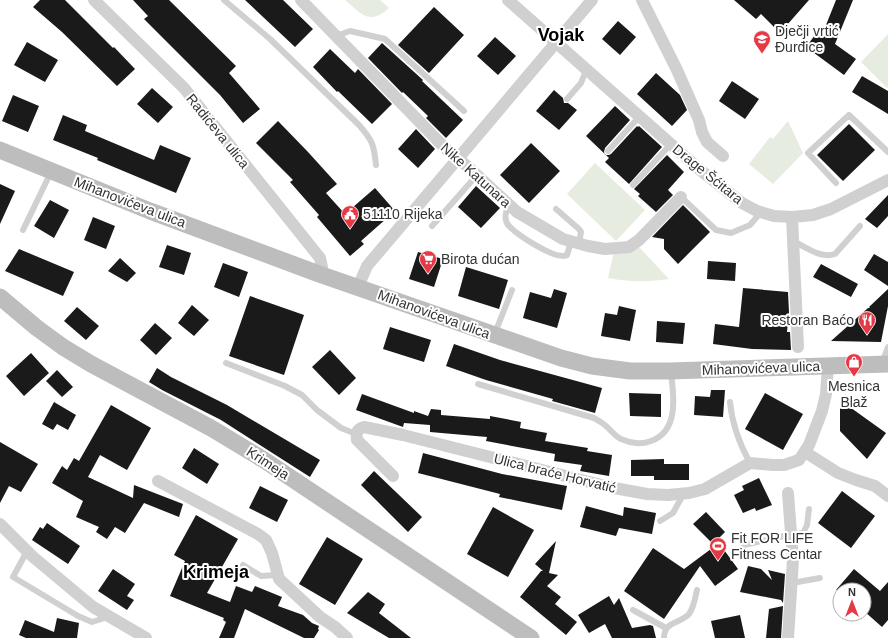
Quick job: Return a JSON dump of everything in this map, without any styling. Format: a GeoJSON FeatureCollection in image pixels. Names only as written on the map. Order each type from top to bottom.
{"type":"FeatureCollection","features":[{"type":"Feature","properties":{"kind":"street","name":"Radićeva ulica"},"geometry":{"type":"LineString","coordinates":[[94,0],[184,88],[320,258],[322,267],[319,274]]}},
{"type":"Feature","properties":{"kind":"street","name":"Nike Katunara"},"geometry":{"type":"LineString","coordinates":[[301,0],[448,151],[478,175],[517,212],[563,239],[605,249],[629,247],[639,240],[681,197]]}},
{"type":"Feature","properties":{"kind":"street","name":"Drage Šćitara"},"geometry":{"type":"LineString","coordinates":[[508,0],[671,144],[742,203],[774,216],[792,217],[813,215],[831,209],[888,180]]}},
{"type":"Feature","properties":{"kind":"street"},"geometry":{"type":"LineString","coordinates":[[358,287],[367,266],[592,0]]}},
{"type":"Feature","properties":{"kind":"street"},"geometry":{"type":"LineString","coordinates":[[642,0],[680,76],[699,120],[706,142],[723,156]]}},
{"type":"Feature","properties":{"kind":"street","name":"Mihanovićeva ulica"},"geometry":{"type":"LineString","coordinates":[[0,150],[150,211],[319,274],[561,358],[592,366],[630,371],[670,371],[884,364]]}},
{"type":"Feature","properties":{"kind":"street"},"geometry":{"type":"LineString","coordinates":[[792,217],[798,347]]}},
{"type":"Feature","properties":{"kind":"street","name":"Krimeja"},"geometry":{"type":"LineString","coordinates":[[0,296],[37,328],[62,347],[90,364],[211,428],[264,460],[531,638]]}},
{"type":"Feature","properties":{"kind":"street"},"geometry":{"type":"LineString","coordinates":[[750,463],[784,465],[799,460],[809,445],[822,411],[826,394],[828,366]]}},
{"type":"Feature","properties":{"kind":"street","name":"Ulica braće Horvatić"},"geometry":{"type":"LineString","coordinates":[[356,434],[359,429],[364,426],[430,441],[609,487],[647,494],[684,494],[705,489],[750,463]]}},
{"type":"Feature","properties":{"kind":"street"},"geometry":{"type":"LineString","coordinates":[[356,434],[357,440],[393,476]]}},
{"type":"Feature","properties":{"kind":"street"},"geometry":{"type":"LineString","coordinates":[[805,452],[838,473],[875,486],[888,496]]}},
{"type":"Feature","properties":{"kind":"street"},"geometry":{"type":"LineString","coordinates":[[158,481],[258,534],[266,540],[272,553],[279,579],[347,638]]}},
{"type":"Feature","properties":{"kind":"street"},"geometry":{"type":"LineString","coordinates":[[788,493],[794,560],[788,638]]}},
{"type":"Feature","properties":{"kind":"street"},"geometry":{"type":"LineString","coordinates":[[0,524],[27,551],[93,607],[146,638]]}},
{"type":"Feature","properties":{"kind":"lane"},"geometry":{"type":"LineString","coordinates":[[224,0],[270,39],[359,125],[370,138],[374,148],[376,165]]}},
{"type":"Feature","properties":{"kind":"lane"},"geometry":{"type":"LineString","coordinates":[[336,36],[350,31],[386,39],[464,111]]}},
{"type":"Feature","properties":{"kind":"lane"},"geometry":{"type":"LineString","coordinates":[[567,99],[581,83],[586,68]]}},
{"type":"Feature","properties":{"kind":"lane"},"geometry":{"type":"LineString","coordinates":[[608,151],[640,116]]}},
{"type":"Feature","properties":{"kind":"lane"},"geometry":{"type":"LineString","coordinates":[[836,183],[808,153],[850,116],[888,152]]}},
{"type":"Feature","properties":{"kind":"lane"},"geometry":{"type":"LineString","coordinates":[[633,185],[671,144]]}},
{"type":"Feature","properties":{"kind":"lane"},"geometry":{"type":"LineString","coordinates":[[24,230],[52,171]]}},
{"type":"Feature","properties":{"kind":"lane"},"geometry":{"type":"LineString","coordinates":[[432,226],[478,175]]}},
{"type":"Feature","properties":{"kind":"lane"},"geometry":{"type":"LineString","coordinates":[[681,197],[716,230],[732,233],[750,225],[761,212]]}},
{"type":"Feature","properties":{"kind":"lane"},"geometry":{"type":"LineString","coordinates":[[508,205],[505,222],[509,226],[541,248],[564,257],[568,256],[581,232],[556,209]]}},
{"type":"Feature","properties":{"kind":"lane"},"geometry":{"type":"LineString","coordinates":[[794,241],[824,256],[832,255],[835,254],[860,226]]}},
{"type":"Feature","properties":{"kind":"lane"},"geometry":{"type":"LineString","coordinates":[[494,335],[512,290]]}},
{"type":"Feature","properties":{"kind":"lane"},"geometry":{"type":"LineString","coordinates":[[884,364],[888,347]]}},
{"type":"Feature","properties":{"kind":"lane"},"geometry":{"type":"LineString","coordinates":[[226,363],[285,386],[302,395],[317,410],[341,428],[356,434]]}},
{"type":"Feature","properties":{"kind":"lane"},"geometry":{"type":"LineString","coordinates":[[478,384],[594,418],[603,423],[619,438],[630,442],[641,443],[659,438],[667,429],[671,420],[674,408],[674,392],[670,371]]}},
{"type":"Feature","properties":{"kind":"lane"},"geometry":{"type":"LineString","coordinates":[[730,402],[734,428],[750,463]]}},
{"type":"Feature","properties":{"kind":"lane"},"geometry":{"type":"LineString","coordinates":[[660,521],[673,513],[684,494]]}},
{"type":"Feature","properties":{"kind":"lane"},"geometry":{"type":"LineString","coordinates":[[744,545],[803,533],[807,524],[809,509]]}},
{"type":"Feature","properties":{"kind":"lane"},"geometry":{"type":"LineString","coordinates":[[27,551],[13,577],[78,616],[92,622],[108,616]]}},
{"type":"Feature","properties":{"kind":"lane"},"geometry":{"type":"LineString","coordinates":[[243,565],[261,576],[277,575]]}},
{"type":"Feature","properties":{"kind":"lane"},"geometry":{"type":"LineString","coordinates":[[792,583],[820,578]]}},
{"type":"Feature","properties":{"kind":"lane"},"geometry":{"type":"LineString","coordinates":[[664,638],[666,628],[680,621],[689,614],[693,608],[697,590]]}},
{"type":"Feature","properties":{"kind":"lane"},"geometry":{"type":"LineString","coordinates":[[633,610],[666,628]]}},
{"type":"Feature","properties":{"kind":"shaded area"},"geometry":{"type":"Polygon","coordinates":[[[345,0],[380,0],[389,8],[376,16],[371,17],[361,13],[345,0]]]}},
{"type":"Feature","properties":{"kind":"shaded area"},"geometry":{"type":"Polygon","coordinates":[[[888,34],[888,87],[887,88],[861,62],[888,34]]]}},
{"type":"Feature","properties":{"kind":"shaded area"},"geometry":{"type":"Polygon","coordinates":[[[788,121],[803,153],[773,184],[749,164],[770,137],[773,139],[788,121]]]}},
{"type":"Feature","properties":{"kind":"shaded area"},"geometry":{"type":"Polygon","coordinates":[[[595,163],[645,210],[616,241],[567,194],[595,163]]]}},
{"type":"Feature","properties":{"kind":"shaded area"},"geometry":{"type":"Polygon","coordinates":[[[638,246],[669,279],[638,281],[608,278],[614,252],[638,246]]]}},
{"type":"Feature","properties":{"kind":"building"},"geometry":{"type":"Polygon","coordinates":[[[40,0],[65,0],[135,69],[117,86],[62,32],[33,7],[40,0]]]}},
{"type":"Feature","properties":{"kind":"building"},"geometry":{"type":"Polygon","coordinates":[[[133,0],[169,0],[236,66],[229,73],[260,109],[243,123],[220,95],[144,19],[148,16],[133,0]]]}},
{"type":"Feature","properties":{"kind":"building"},"geometry":{"type":"Polygon","coordinates":[[[245,0],[283,0],[313,29],[295,47],[245,0]]]}},
{"type":"Feature","properties":{"kind":"building"},"geometry":{"type":"Polygon","coordinates":[[[734,0],[809,0],[780,33],[761,14],[756,19],[734,0]]]}},
{"type":"Feature","properties":{"kind":"building"},"geometry":{"type":"Polygon","coordinates":[[[836,0],[853,0],[835,44],[856,59],[844,75],[806,47],[818,31],[822,35],[836,0]]]}},
{"type":"Feature","properties":{"kind":"building"},"geometry":{"type":"Polygon","coordinates":[[[434,7],[464,35],[429,73],[398,45],[434,7]]]}},
{"type":"Feature","properties":{"kind":"building"},"geometry":{"type":"Polygon","coordinates":[[[618,21],[636,37],[620,55],[602,39],[618,21]]]}},
{"type":"Feature","properties":{"kind":"building"},"geometry":{"type":"Polygon","coordinates":[[[495,37],[516,56],[498,75],[477,56],[495,37]]]}},
{"type":"Feature","properties":{"kind":"building"},"geometry":{"type":"Polygon","coordinates":[[[27,42],[58,60],[45,82],[14,65],[27,42]]]}},
{"type":"Feature","properties":{"kind":"building"},"geometry":{"type":"Polygon","coordinates":[[[382,43],[423,80],[422,81],[463,120],[446,138],[426,118],[428,116],[403,92],[402,93],[368,58],[382,43]]]}},
{"type":"Feature","properties":{"kind":"building"},"geometry":{"type":"Polygon","coordinates":[[[330,49],[355,73],[358,69],[392,104],[372,124],[338,91],[337,92],[313,67],[330,49]]]}},
{"type":"Feature","properties":{"kind":"building"},"geometry":{"type":"Polygon","coordinates":[[[656,73],[680,95],[687,110],[672,126],[637,94],[656,73]]]}},
{"type":"Feature","properties":{"kind":"building"},"geometry":{"type":"Polygon","coordinates":[[[862,76],[888,91],[888,114],[852,92],[862,76]]]}},
{"type":"Feature","properties":{"kind":"building"},"geometry":{"type":"Polygon","coordinates":[[[732,81],[759,99],[745,119],[719,101],[732,81]]]}},
{"type":"Feature","properties":{"kind":"building"},"geometry":{"type":"Polygon","coordinates":[[[152,88],[173,107],[158,123],[137,104],[152,88]]]}},
{"type":"Feature","properties":{"kind":"building"},"geometry":{"type":"Polygon","coordinates":[[[554,90],[563,98],[564,103],[568,103],[577,110],[559,130],[536,111],[554,90]]]}},
{"type":"Feature","properties":{"kind":"building"},"geometry":{"type":"Polygon","coordinates":[[[13,95],[39,106],[28,132],[2,121],[13,95]]]}},
{"type":"Feature","properties":{"kind":"building"},"geometry":{"type":"Polygon","coordinates":[[[615,106],[630,120],[605,148],[605,154],[586,136],[615,106]]]}},
{"type":"Feature","properties":{"kind":"building"},"geometry":{"type":"Polygon","coordinates":[[[63,115],[87,125],[85,131],[154,160],[160,145],[191,158],[176,193],[97,160],[98,158],[53,140],[63,115]]]}},
{"type":"Feature","properties":{"kind":"building"},"geometry":{"type":"Polygon","coordinates":[[[278,121],[337,184],[326,193],[345,214],[375,188],[395,211],[361,241],[364,244],[350,256],[317,217],[319,215],[290,182],[293,180],[256,143],[278,121]]]}},
{"type":"Feature","properties":{"kind":"building"},"geometry":{"type":"Polygon","coordinates":[[[849,124],[875,150],[843,181],[817,155],[849,124]]]}},
{"type":"Feature","properties":{"kind":"building"},"geometry":{"type":"Polygon","coordinates":[[[637,126],[639,126],[662,147],[629,184],[605,162],[609,158],[606,155],[611,154],[637,126]]]}},
{"type":"Feature","properties":{"kind":"building"},"geometry":{"type":"Polygon","coordinates":[[[416,129],[435,149],[418,168],[398,149],[416,129]]]}},
{"type":"Feature","properties":{"kind":"building"},"geometry":{"type":"Polygon","coordinates":[[[531,143],[560,171],[529,203],[500,175],[531,143]]]}},
{"type":"Feature","properties":{"kind":"building"},"geometry":{"type":"Polygon","coordinates":[[[667,155],[684,172],[668,190],[673,195],[656,212],[638,196],[640,194],[634,189],[667,155]]]}},
{"type":"Feature","properties":{"kind":"building"},"geometry":{"type":"Polygon","coordinates":[[[0,184],[15,191],[0,224],[0,184]]]}},
{"type":"Feature","properties":{"kind":"building"},"geometry":{"type":"Polygon","coordinates":[[[476,186],[500,208],[481,228],[458,207],[476,186]]]}},
{"type":"Feature","properties":{"kind":"building"},"geometry":{"type":"Polygon","coordinates":[[[888,195],[888,216],[877,228],[865,219],[888,195]]]}},
{"type":"Feature","properties":{"kind":"building"},"geometry":{"type":"Polygon","coordinates":[[[50,200],[69,210],[54,238],[34,226],[50,200]]]}},
{"type":"Feature","properties":{"kind":"building"},"geometry":{"type":"Polygon","coordinates":[[[683,205],[710,232],[678,264],[664,249],[664,239],[652,237],[683,205]]]}},
{"type":"Feature","properties":{"kind":"building"},"geometry":{"type":"Polygon","coordinates":[[[93,217],[115,226],[106,249],[84,240],[93,217]]]}},
{"type":"Feature","properties":{"kind":"building"},"geometry":{"type":"Polygon","coordinates":[[[167,245],[191,253],[184,275],[159,267],[167,245]]]}},
{"type":"Feature","properties":{"kind":"building"},"geometry":{"type":"Polygon","coordinates":[[[19,249],[74,272],[63,296],[5,271],[19,249]]]}},
{"type":"Feature","properties":{"kind":"building"},"geometry":{"type":"Polygon","coordinates":[[[418,252],[443,259],[434,287],[409,279],[418,252]]]}},
{"type":"Feature","properties":{"kind":"building"},"geometry":{"type":"Polygon","coordinates":[[[874,254],[888,262],[888,286],[864,270],[874,254]]]}},
{"type":"Feature","properties":{"kind":"building"},"geometry":{"type":"Polygon","coordinates":[[[120,258],[136,273],[127,282],[108,271],[120,258]]]}},
{"type":"Feature","properties":{"kind":"building"},"geometry":{"type":"Polygon","coordinates":[[[708,261],[736,263],[735,281],[707,279],[708,261]]]}},
{"type":"Feature","properties":{"kind":"building"},"geometry":{"type":"Polygon","coordinates":[[[223,263],[248,272],[239,297],[214,287],[223,263]]]}},
{"type":"Feature","properties":{"kind":"building"},"geometry":{"type":"Polygon","coordinates":[[[821,264],[858,284],[851,297],[813,277],[821,264]]]}},
{"type":"Feature","properties":{"kind":"building"},"geometry":{"type":"Polygon","coordinates":[[[466,267],[508,280],[499,309],[458,296],[466,267]]]}},
{"type":"Feature","properties":{"kind":"building"},"geometry":{"type":"Polygon","coordinates":[[[743,288],[788,292],[789,312],[787,332],[790,332],[791,350],[752,349],[713,344],[715,324],[739,327],[743,288]]]}},
{"type":"Feature","properties":{"kind":"building"},"geometry":{"type":"Polygon","coordinates":[[[554,289],[567,293],[557,328],[523,318],[530,292],[551,298],[554,289]]]}},
{"type":"Feature","properties":{"kind":"building"},"geometry":{"type":"Polygon","coordinates":[[[888,289],[888,306],[881,342],[831,341],[868,308],[870,308],[869,307],[888,289]]]}},
{"type":"Feature","properties":{"kind":"building"},"geometry":{"type":"Polygon","coordinates":[[[250,296],[304,315],[284,375],[229,356],[250,296]]]}},
{"type":"Feature","properties":{"kind":"building"},"geometry":{"type":"Polygon","coordinates":[[[192,305],[209,320],[194,336],[178,323],[192,305]]]}},
{"type":"Feature","properties":{"kind":"building"},"geometry":{"type":"Polygon","coordinates":[[[619,306],[636,310],[630,341],[601,336],[605,313],[617,315],[619,306]]]}},
{"type":"Feature","properties":{"kind":"building"},"geometry":{"type":"Polygon","coordinates":[[[77,307],[99,326],[86,340],[64,321],[77,307]]]}},
{"type":"Feature","properties":{"kind":"building"},"geometry":{"type":"Polygon","coordinates":[[[657,321],[685,323],[683,344],[656,342],[657,321]]]}},
{"type":"Feature","properties":{"kind":"building"},"geometry":{"type":"Polygon","coordinates":[[[155,323],[172,338],[156,355],[140,340],[155,323]]]}},
{"type":"Feature","properties":{"kind":"building"},"geometry":{"type":"Polygon","coordinates":[[[390,327],[431,340],[424,362],[383,349],[390,327]]]}},
{"type":"Feature","properties":{"kind":"building"},"geometry":{"type":"Polygon","coordinates":[[[454,344],[500,360],[602,388],[595,413],[552,401],[553,399],[486,380],[446,366],[454,344]]]}},
{"type":"Feature","properties":{"kind":"building"},"geometry":{"type":"Polygon","coordinates":[[[330,350],[356,378],[339,395],[312,367],[330,350]]]}},
{"type":"Feature","properties":{"kind":"building"},"geometry":{"type":"Polygon","coordinates":[[[31,353],[49,373],[24,396],[6,376],[31,353]]]}},
{"type":"Feature","properties":{"kind":"building"},"geometry":{"type":"Polygon","coordinates":[[[157,368],[171,377],[227,405],[320,460],[310,477],[221,420],[149,382],[157,368]]]}},
{"type":"Feature","properties":{"kind":"building"},"geometry":{"type":"Polygon","coordinates":[[[57,370],[73,387],[62,397],[46,381],[57,370]]]}},
{"type":"Feature","properties":{"kind":"building"},"geometry":{"type":"Polygon","coordinates":[[[711,390],[725,390],[723,417],[694,415],[695,396],[710,397],[711,390]]]}},
{"type":"Feature","properties":{"kind":"building"},"geometry":{"type":"Polygon","coordinates":[[[629,393],[661,394],[661,417],[630,416],[629,393]]]}},
{"type":"Feature","properties":{"kind":"building"},"geometry":{"type":"Polygon","coordinates":[[[765,393],[803,414],[783,450],[745,429],[765,393]]]}},
{"type":"Feature","properties":{"kind":"building"},"geometry":{"type":"Polygon","coordinates":[[[362,394],[414,413],[414,411],[428,416],[431,409],[441,410],[441,415],[490,419],[490,416],[521,422],[520,428],[547,433],[545,441],[588,448],[587,451],[612,455],[609,476],[580,471],[582,465],[554,461],[555,454],[486,441],[487,437],[430,432],[430,425],[404,423],[403,427],[356,410],[362,394]]]}},
{"type":"Feature","properties":{"kind":"building"},"geometry":{"type":"Polygon","coordinates":[[[840,400],[886,433],[867,459],[840,431],[840,400]]]}},
{"type":"Feature","properties":{"kind":"building"},"geometry":{"type":"Polygon","coordinates":[[[54,402],[76,415],[68,430],[57,424],[53,430],[42,424],[54,402]]]}},
{"type":"Feature","properties":{"kind":"building"},"geometry":{"type":"Polygon","coordinates":[[[111,405],[151,428],[127,470],[100,455],[88,477],[133,498],[134,485],[183,504],[179,517],[144,503],[125,533],[115,527],[107,539],[96,532],[99,527],[76,517],[83,501],[52,483],[62,466],[67,470],[74,458],[79,461],[111,405]]]}},
{"type":"Feature","properties":{"kind":"building"},"geometry":{"type":"Polygon","coordinates":[[[0,442],[38,464],[21,492],[9,486],[0,503],[0,442]]]}},
{"type":"Feature","properties":{"kind":"building"},"geometry":{"type":"Polygon","coordinates":[[[194,448],[219,464],[207,484],[182,468],[194,448]]]}},
{"type":"Feature","properties":{"kind":"building"},"geometry":{"type":"Polygon","coordinates":[[[423,453],[502,474],[567,486],[562,510],[499,497],[500,494],[418,473],[423,453]]]}},
{"type":"Feature","properties":{"kind":"building"},"geometry":{"type":"Polygon","coordinates":[[[664,459],[664,464],[689,464],[689,480],[654,480],[654,476],[631,476],[631,460],[664,459]]]}},
{"type":"Feature","properties":{"kind":"building"},"geometry":{"type":"Polygon","coordinates":[[[374,471],[422,517],[408,532],[361,485],[374,471]]]}},
{"type":"Feature","properties":{"kind":"building"},"geometry":{"type":"Polygon","coordinates":[[[759,478],[772,505],[756,511],[755,508],[743,513],[734,495],[744,490],[742,486],[759,478]]]}},
{"type":"Feature","properties":{"kind":"building"},"geometry":{"type":"Polygon","coordinates":[[[260,486],[288,500],[277,522],[249,508],[260,486]]]}},
{"type":"Feature","properties":{"kind":"building"},"geometry":{"type":"Polygon","coordinates":[[[842,491],[875,516],[851,548],[818,523],[842,491]]]}},
{"type":"Feature","properties":{"kind":"building"},"geometry":{"type":"Polygon","coordinates":[[[586,506],[623,516],[624,507],[656,513],[652,534],[619,528],[616,536],[580,527],[586,506]]]}},
{"type":"Feature","properties":{"kind":"building"},"geometry":{"type":"Polygon","coordinates":[[[493,507],[534,530],[508,577],[467,554],[493,507]]]}},
{"type":"Feature","properties":{"kind":"building"},"geometry":{"type":"Polygon","coordinates":[[[706,512],[725,532],[713,544],[693,524],[706,512]]]}},
{"type":"Feature","properties":{"kind":"building"},"geometry":{"type":"Polygon","coordinates":[[[196,515],[238,539],[207,593],[230,602],[236,586],[252,592],[255,586],[282,597],[278,606],[303,615],[312,623],[319,626],[319,630],[314,638],[304,638],[245,609],[234,638],[219,638],[226,622],[223,620],[224,618],[170,596],[185,561],[174,555],[196,515]]]}},
{"type":"Feature","properties":{"kind":"building"},"geometry":{"type":"Polygon","coordinates":[[[47,523],[80,546],[68,564],[32,540],[40,527],[43,529],[47,523]]]}},
{"type":"Feature","properties":{"kind":"building"},"geometry":{"type":"Polygon","coordinates":[[[327,537],[363,559],[335,605],[299,584],[327,537]]]}},
{"type":"Feature","properties":{"kind":"building"},"geometry":{"type":"Polygon","coordinates":[[[556,541],[549,573],[558,575],[547,586],[561,597],[555,604],[577,622],[566,635],[520,597],[541,571],[543,571],[535,564],[556,541]]]}},
{"type":"Feature","properties":{"kind":"building"},"geometry":{"type":"Polygon","coordinates":[[[719,543],[738,569],[715,586],[700,566],[664,619],[624,591],[653,548],[684,569],[719,543]]]}},
{"type":"Feature","properties":{"kind":"building"},"geometry":{"type":"Polygon","coordinates":[[[748,566],[761,569],[772,580],[768,570],[785,574],[783,603],[781,600],[740,592],[748,566]]]}},
{"type":"Feature","properties":{"kind":"building"},"geometry":{"type":"Polygon","coordinates":[[[113,569],[135,584],[127,596],[134,600],[127,610],[98,591],[113,569]]]}},
{"type":"Feature","properties":{"kind":"building"},"geometry":{"type":"Polygon","coordinates":[[[854,569],[869,582],[843,582],[854,569]]]}},
{"type":"Feature","properties":{"kind":"building"},"geometry":{"type":"Polygon","coordinates":[[[888,582],[888,620],[882,627],[872,618],[872,584],[880,591],[888,582]]]}},
{"type":"Feature","properties":{"kind":"building"},"geometry":{"type":"Polygon","coordinates":[[[368,592],[385,604],[379,613],[411,638],[389,638],[347,613],[368,592]]]}},
{"type":"Feature","properties":{"kind":"building"},"geometry":{"type":"Polygon","coordinates":[[[609,596],[614,605],[619,598],[632,628],[650,625],[653,626],[656,638],[612,638],[605,624],[589,633],[578,615],[609,596]]]}},
{"type":"Feature","properties":{"kind":"building"},"geometry":{"type":"Polygon","coordinates":[[[783,606],[781,638],[766,638],[769,609],[783,606]]]}},
{"type":"Feature","properties":{"kind":"building"},"geometry":{"type":"Polygon","coordinates":[[[740,615],[745,638],[715,638],[711,621],[740,615]]]}},
{"type":"Feature","properties":{"kind":"building"},"geometry":{"type":"Polygon","coordinates":[[[57,618],[79,623],[77,638],[26,638],[19,635],[25,620],[54,632],[57,618]]]}},
{"type":"Feature","properties":{"kind":"place","name":"Dječji vrtić Đurđice"},"geometry":{"type":"Point","coordinates":[762,54]}},
{"type":"Feature","properties":{"kind":"place","name":"51110 Rijeka"},"geometry":{"type":"Point","coordinates":[350,229]}},
{"type":"Feature","properties":{"kind":"place","name":"Birota dućan"},"geometry":{"type":"Point","coordinates":[428,274]}},
{"type":"Feature","properties":{"kind":"place","name":"Restoran Baćo"},"geometry":{"type":"Point","coordinates":[867,335]}},
{"type":"Feature","properties":{"kind":"place","name":"Mesnica Blaž"},"geometry":{"type":"Point","coordinates":[854,377]}},
{"type":"Feature","properties":{"kind":"place","name":"Fit FOR LIFE Fitness Centar"},"geometry":{"type":"Point","coordinates":[718,561]}},
{"type":"Feature","properties":{"kind":"district","name":"Vojak"},"geometry":{"type":"Point","coordinates":[561,35]}},
{"type":"Feature","properties":{"kind":"district","name":"Krimeja"},"geometry":{"type":"Point","coordinates":[216,572]}}]}
